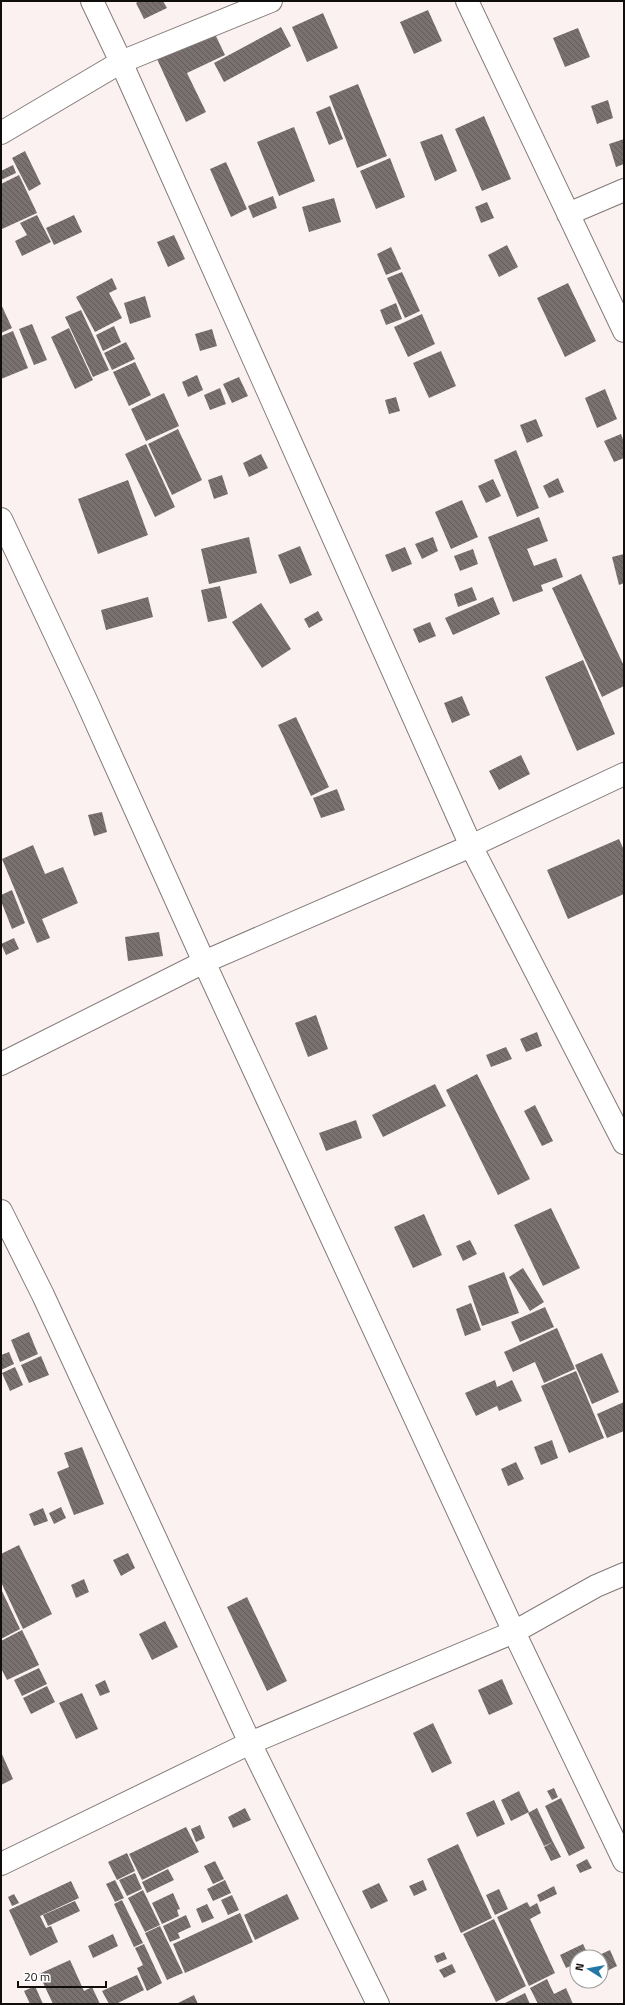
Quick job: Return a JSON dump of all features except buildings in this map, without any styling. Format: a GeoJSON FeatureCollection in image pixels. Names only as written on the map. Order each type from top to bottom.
{"type":"FeatureCollection","features":[{"type":"Feature","properties":{"kind":"street"},"geometry":{"type":"LineString","coordinates":[[92,1],[121,62],[472,846],[624,1143]]}},
{"type":"Feature","properties":{"kind":"street"},"geometry":{"type":"LineString","coordinates":[[1,133],[121,62],[271,1]]}},
{"type":"Feature","properties":{"kind":"street"},"geometry":{"type":"LineString","coordinates":[[467,1],[624,331]]}},
{"type":"Feature","properties":{"kind":"street"},"geometry":{"type":"LineString","coordinates":[[568,214],[624,190]]}},
{"type":"Feature","properties":{"kind":"street"},"geometry":{"type":"LineString","coordinates":[[1,519],[85,698],[204,962],[514,1632],[624,1861]]}},
{"type":"Feature","properties":{"kind":"street"},"geometry":{"type":"LineString","coordinates":[[1,1064],[204,962],[472,846],[624,774]]}},
{"type":"Feature","properties":{"kind":"street"},"geometry":{"type":"LineString","coordinates":[[1,1211],[43,1295],[250,1743],[378,2004]]}},
{"type":"Feature","properties":{"kind":"street"},"geometry":{"type":"LineString","coordinates":[[1,1864],[250,1743],[514,1632],[596,1586],[624,1574]]}}]}
